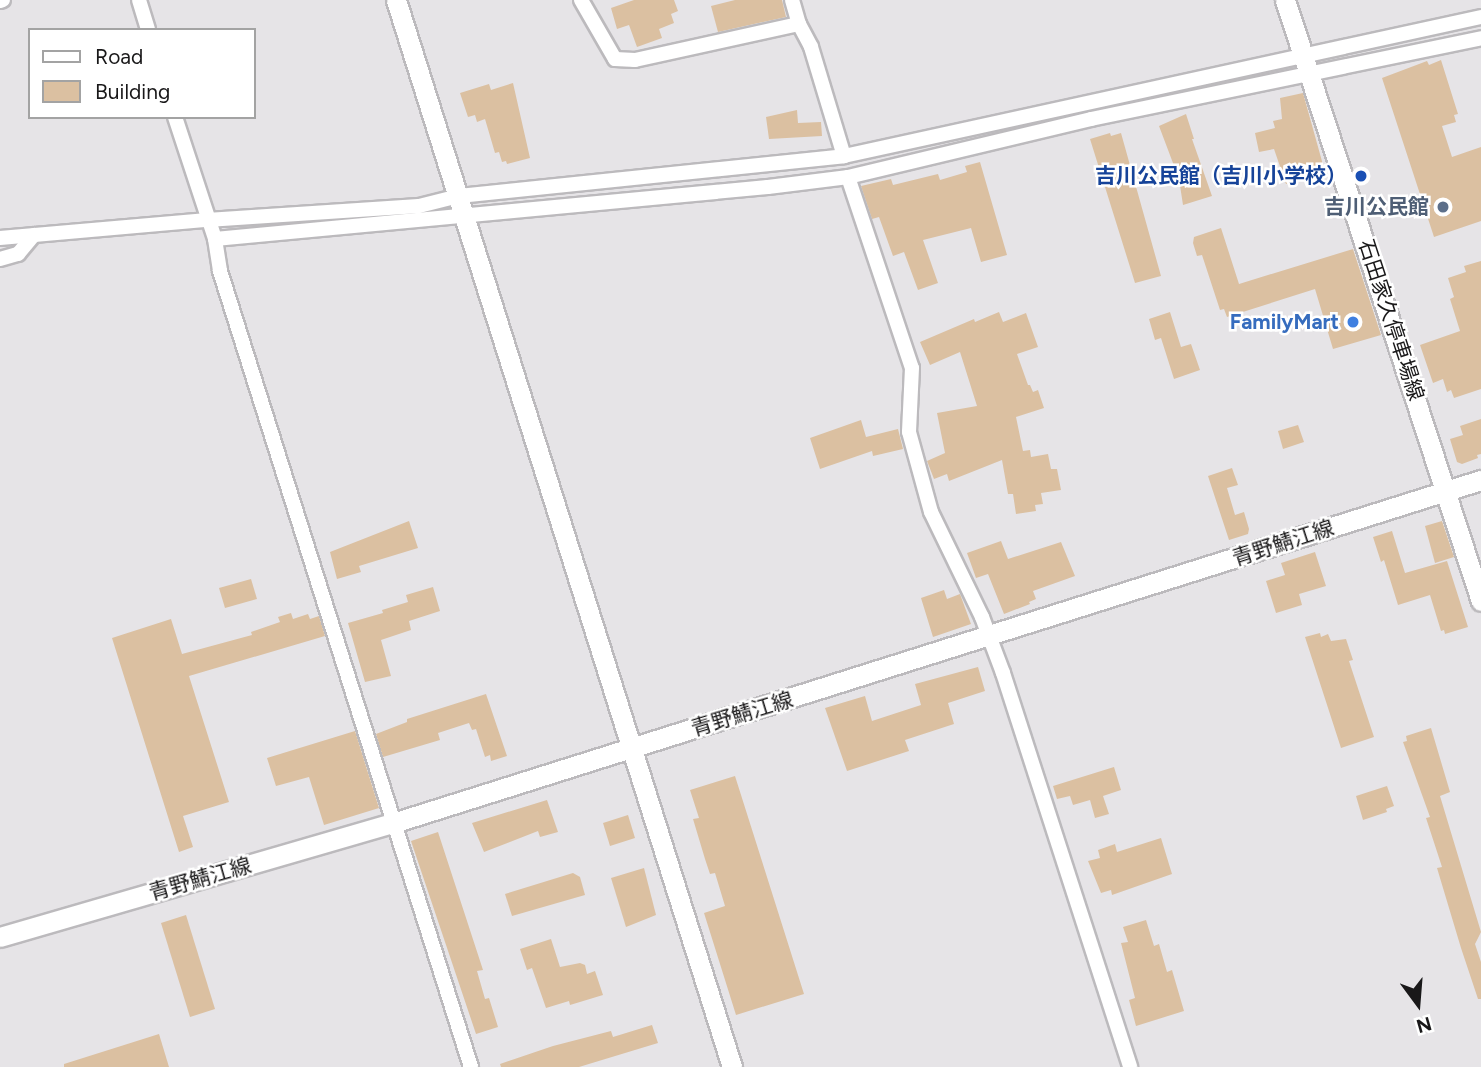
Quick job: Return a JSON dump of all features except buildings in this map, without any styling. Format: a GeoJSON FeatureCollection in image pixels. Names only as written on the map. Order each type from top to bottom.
{"type":"FeatureCollection","features":[{"type":"Feature","properties":{"kind":"main road"},"geometry":{"type":"LineString","coordinates":[[396,0],[732,1067]]}},
{"type":"Feature","properties":{"kind":"main road","name":"石田家久停車場線"},"geometry":{"type":"LineString","coordinates":[[1285,0],[1481,601]]}},
{"type":"Feature","properties":{"kind":"main road","name":"青野鯖江線"},"geometry":{"type":"LineString","coordinates":[[0,937],[396,822],[1481,480]]}},
{"type":"Feature","properties":{"kind":"street"},"geometry":{"type":"LineString","coordinates":[[138,0],[147,28]]}},
{"type":"Feature","properties":{"kind":"street"},"geometry":{"type":"LineString","coordinates":[[582,0],[615,59],[635,60],[799,24]]}},
{"type":"Feature","properties":{"kind":"street"},"geometry":{"type":"LineString","coordinates":[[792,0],[799,24],[811,47],[844,156]]}},
{"type":"Feature","properties":{"kind":"street"},"geometry":{"type":"LineString","coordinates":[[215,239],[844,156],[1481,16]]}},
{"type":"Feature","properties":{"kind":"street"},"geometry":{"type":"LineString","coordinates":[[0,238],[207,220],[768,187],[848,177],[1091,119],[1481,38]]}},
{"type":"Feature","properties":{"kind":"street"},"geometry":{"type":"LineString","coordinates":[[176,119],[215,239],[220,271],[396,822],[471,1067]]}},
{"type":"Feature","properties":{"kind":"street"},"geometry":{"type":"LineString","coordinates":[[848,177],[912,368],[909,432],[931,512],[989,637],[1130,1067]]}},
{"type":"Feature","properties":{"kind":"street"},"geometry":{"type":"LineString","coordinates":[[0,259],[18,254],[34,235]]}},
{"type":"Feature","properties":{"kind":"place","name":"吉川公民館（吉川小学校）"},"geometry":{"type":"Point","coordinates":[1361,176]}},
{"type":"Feature","properties":{"kind":"place","name":"吉川公民館"},"geometry":{"type":"Point","coordinates":[1443,207]}},
{"type":"Feature","properties":{"kind":"place","name":"FamilyMart"},"geometry":{"type":"Point","coordinates":[1353,322]}}]}
